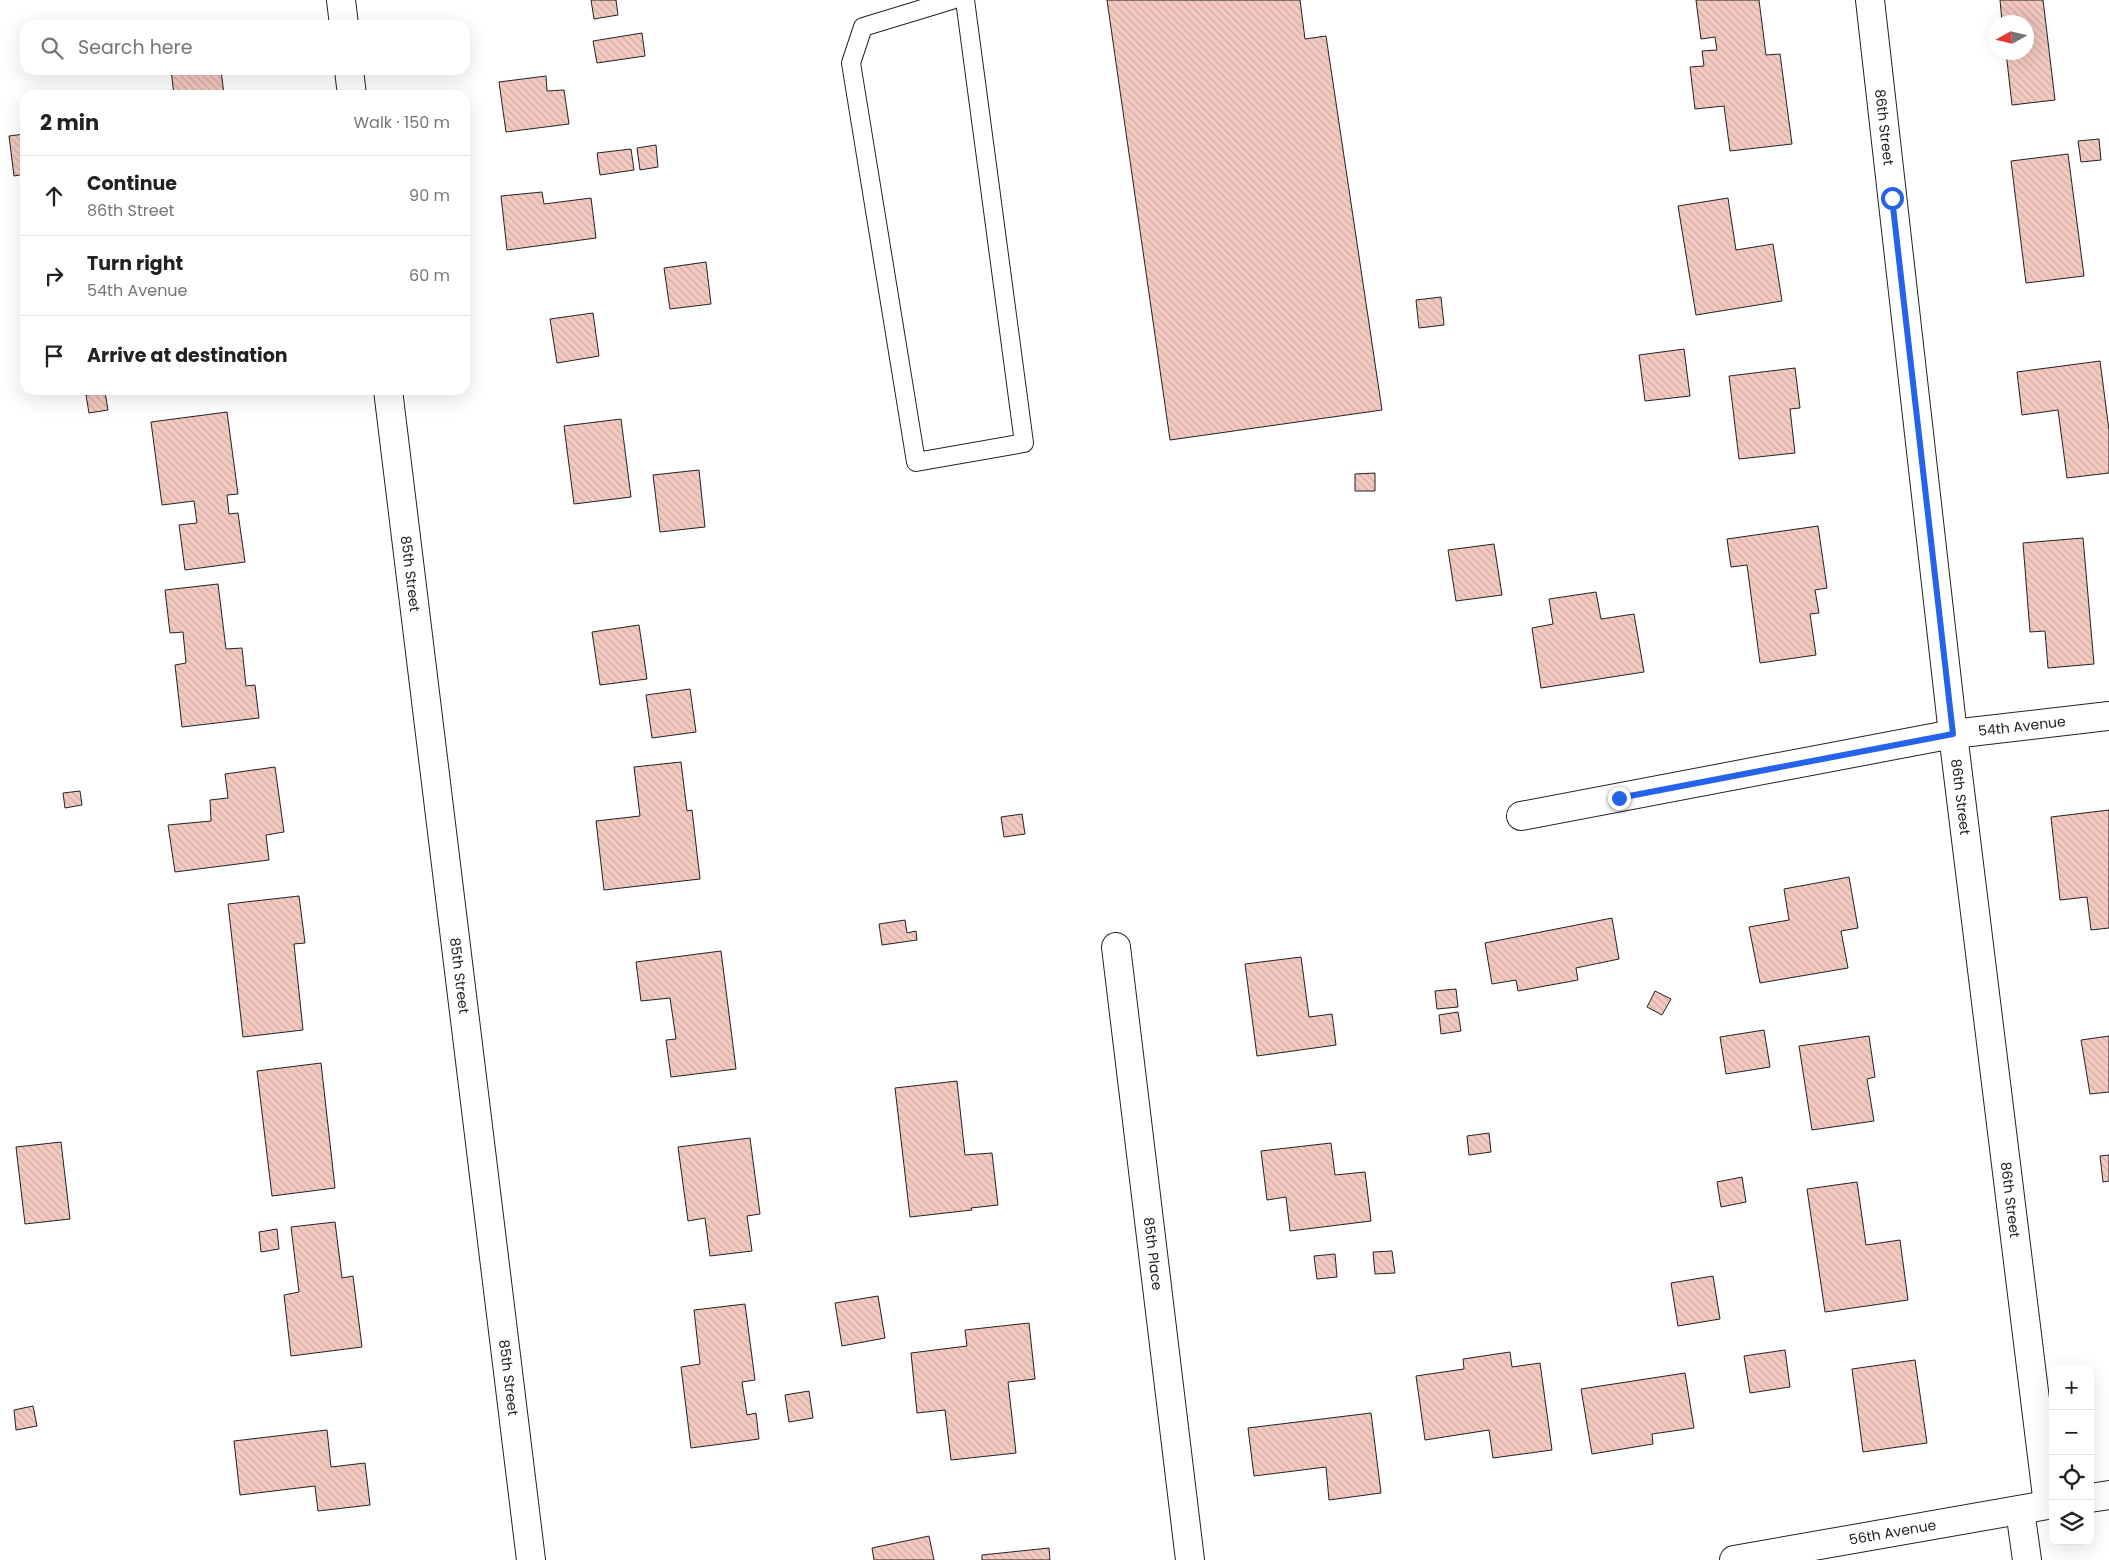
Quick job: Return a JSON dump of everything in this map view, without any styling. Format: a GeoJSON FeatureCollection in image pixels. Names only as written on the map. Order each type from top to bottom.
{"type":"FeatureCollection","features":[{"type":"Feature","properties":{"kind":"street"},"geometry":{"type":"LineString","coordinates":[[341,0],[343,20]]}},
{"type":"Feature","properties":{"kind":"street","name":"86th Street"},"geometry":{"type":"LineString","coordinates":[[1870,0],[1953,734],[2049,1500]]}},
{"type":"Feature","properties":{"kind":"street"},"geometry":{"type":"LineString","coordinates":[[350,75],[351,90]]}},
{"type":"Feature","properties":{"kind":"street","name":"85th Street"},"geometry":{"type":"LineString","coordinates":[[389,395],[531,1560]]}},
{"type":"Feature","properties":{"kind":"street","name":"54th Avenue"},"geometry":{"type":"LineString","coordinates":[[1521,816],[1953,734],[2109,716]]}},
{"type":"Feature","properties":{"kind":"street","name":"85th Place"},"geometry":{"type":"LineString","coordinates":[[1116,947],[1190,1560]]}},
{"type":"Feature","properties":{"kind":"street"},"geometry":{"type":"LineString","coordinates":[[2094,1498],[2109,1496]]}},
{"type":"Feature","properties":{"kind":"street","name":"56th Avenue"},"geometry":{"type":"LineString","coordinates":[[1734,1560],[2049,1504]]}},
{"type":"Feature","properties":{"kind":"street"},"geometry":{"type":"LineString","coordinates":[[2020,1510],[2027,1560]]}},
{"type":"Feature","properties":{"kind":"lane"},"geometry":{"type":"LineString","coordinates":[[952,0],[863,27],[851,63],[916,462],[1024,442],[965,0]]}},
{"type":"Feature","properties":{"kind":"building"},"geometry":{"type":"Polygon","coordinates":[[[591,0],[616,0],[618,15],[594,19],[591,0]]]}},
{"type":"Feature","properties":{"kind":"building"},"geometry":{"type":"Polygon","coordinates":[[[1107,0],[1300,0],[1305,39],[1326,36],[1382,410],[1170,440],[1107,0]]]}},
{"type":"Feature","properties":{"kind":"building"},"geometry":{"type":"Polygon","coordinates":[[[1696,0],[1759,0],[1766,55],[1780,54],[1792,144],[1730,151],[1724,106],[1695,109],[1690,67],[1704,66],[1702,51],[1717,50],[1715,37],[1701,39],[1696,0]]]}},
{"type":"Feature","properties":{"kind":"building"},"geometry":{"type":"Polygon","coordinates":[[[2000,0],[2043,0],[2055,100],[2012,105],[2007,60],[2034,60],[2034,15],[2001,15],[2000,0]]]}},
{"type":"Feature","properties":{"kind":"building"},"geometry":{"type":"Polygon","coordinates":[[[642,33],[645,56],[597,63],[593,41],[642,33]]]}},
{"type":"Feature","properties":{"kind":"building"},"geometry":{"type":"Polygon","coordinates":[[[172,75],[222,75],[223,90],[173,90],[172,75]]]}},
{"type":"Feature","properties":{"kind":"building"},"geometry":{"type":"Polygon","coordinates":[[[546,76],[547,91],[564,90],[569,124],[506,132],[499,82],[546,76]]]}},
{"type":"Feature","properties":{"kind":"building"},"geometry":{"type":"Polygon","coordinates":[[[20,135],[20,175],[14,176],[9,136],[20,135]]]}},
{"type":"Feature","properties":{"kind":"building"},"geometry":{"type":"Polygon","coordinates":[[[2099,139],[2101,160],[2081,162],[2078,141],[2099,139]]]}},
{"type":"Feature","properties":{"kind":"building"},"geometry":{"type":"Polygon","coordinates":[[[656,145],[658,167],[640,170],[637,148],[656,145]]]}},
{"type":"Feature","properties":{"kind":"building"},"geometry":{"type":"Polygon","coordinates":[[[631,149],[634,170],[600,175],[597,153],[631,149]]]}},
{"type":"Feature","properties":{"kind":"building"},"geometry":{"type":"Polygon","coordinates":[[[2068,154],[2084,276],[2026,283],[2011,161],[2068,154]]]}},
{"type":"Feature","properties":{"kind":"building"},"geometry":{"type":"Polygon","coordinates":[[[542,192],[544,204],[591,198],[596,238],[507,250],[501,196],[542,192]]]}},
{"type":"Feature","properties":{"kind":"building"},"geometry":{"type":"Polygon","coordinates":[[[1728,198],[1736,250],[1773,244],[1782,301],[1696,315],[1678,206],[1728,198]]]}},
{"type":"Feature","properties":{"kind":"building"},"geometry":{"type":"Polygon","coordinates":[[[706,262],[711,304],[670,309],[664,268],[706,262]]]}},
{"type":"Feature","properties":{"kind":"building"},"geometry":{"type":"Polygon","coordinates":[[[1441,297],[1444,325],[1419,328],[1416,300],[1441,297]]]}},
{"type":"Feature","properties":{"kind":"building"},"geometry":{"type":"Polygon","coordinates":[[[593,313],[599,356],[557,363],[550,319],[593,313]]]}},
{"type":"Feature","properties":{"kind":"building"},"geometry":{"type":"Polygon","coordinates":[[[1684,349],[1690,396],[1645,401],[1639,355],[1684,349]]]}},
{"type":"Feature","properties":{"kind":"building"},"geometry":{"type":"Polygon","coordinates":[[[2100,361],[2109,430],[2109,473],[2067,478],[2058,410],[2022,415],[2017,372],[2100,361]]]}},
{"type":"Feature","properties":{"kind":"building"},"geometry":{"type":"Polygon","coordinates":[[[1795,368],[1800,408],[1790,409],[1795,453],[1739,459],[1729,376],[1795,368]]]}},
{"type":"Feature","properties":{"kind":"building"},"geometry":{"type":"Polygon","coordinates":[[[86,395],[106,395],[108,410],[89,413],[86,395]]]}},
{"type":"Feature","properties":{"kind":"building"},"geometry":{"type":"Polygon","coordinates":[[[227,412],[238,494],[227,495],[229,514],[238,513],[245,562],[185,570],[179,525],[197,523],[194,501],[162,505],[151,422],[227,412]]]}},
{"type":"Feature","properties":{"kind":"building"},"geometry":{"type":"Polygon","coordinates":[[[621,419],[631,497],[574,504],[564,426],[621,419]]]}},
{"type":"Feature","properties":{"kind":"building"},"geometry":{"type":"Polygon","coordinates":[[[699,470],[705,527],[660,532],[653,475],[699,470]]]}},
{"type":"Feature","properties":{"kind":"building"},"geometry":{"type":"Polygon","coordinates":[[[1375,473],[1375,491],[1355,491],[1355,474],[1375,473]]]}},
{"type":"Feature","properties":{"kind":"building"},"geometry":{"type":"Polygon","coordinates":[[[1818,526],[1827,588],[1815,590],[1819,613],[1810,614],[1816,655],[1760,663],[1747,565],[1731,567],[1727,539],[1818,526]]]}},
{"type":"Feature","properties":{"kind":"building"},"geometry":{"type":"Polygon","coordinates":[[[2083,538],[2094,664],[2048,668],[2045,631],[2030,632],[2023,543],[2083,538]]]}},
{"type":"Feature","properties":{"kind":"building"},"geometry":{"type":"Polygon","coordinates":[[[1494,544],[1502,595],[1456,601],[1448,550],[1494,544]]]}},
{"type":"Feature","properties":{"kind":"building"},"geometry":{"type":"Polygon","coordinates":[[[218,584],[226,649],[242,648],[246,686],[255,685],[259,718],[182,727],[175,665],[186,663],[183,632],[170,633],[165,590],[218,584]]]}},
{"type":"Feature","properties":{"kind":"building"},"geometry":{"type":"Polygon","coordinates":[[[1596,592],[1601,619],[1634,614],[1644,672],[1541,688],[1532,628],[1553,624],[1549,599],[1596,592]]]}},
{"type":"Feature","properties":{"kind":"building"},"geometry":{"type":"Polygon","coordinates":[[[639,625],[647,679],[600,685],[592,632],[639,625]]]}},
{"type":"Feature","properties":{"kind":"building"},"geometry":{"type":"Polygon","coordinates":[[[690,689],[696,732],[652,738],[646,695],[690,689]]]}},
{"type":"Feature","properties":{"kind":"building"},"geometry":{"type":"Polygon","coordinates":[[[681,762],[687,811],[692,810],[700,879],[604,890],[596,821],[640,816],[634,767],[681,762]]]}},
{"type":"Feature","properties":{"kind":"building"},"geometry":{"type":"Polygon","coordinates":[[[275,767],[284,832],[266,835],[269,860],[175,872],[168,825],[211,821],[210,800],[228,798],[225,774],[275,767]]]}},
{"type":"Feature","properties":{"kind":"building"},"geometry":{"type":"Polygon","coordinates":[[[80,791],[82,805],[65,808],[63,793],[80,791]]]}},
{"type":"Feature","properties":{"kind":"building"},"geometry":{"type":"Polygon","coordinates":[[[2109,810],[2109,928],[2091,930],[2087,897],[2060,900],[2051,817],[2109,810]]]}},
{"type":"Feature","properties":{"kind":"building"},"geometry":{"type":"Polygon","coordinates":[[[1022,814],[1025,834],[1004,837],[1001,817],[1022,814]]]}},
{"type":"Feature","properties":{"kind":"building"},"geometry":{"type":"Polygon","coordinates":[[[1849,877],[1858,928],[1841,931],[1848,968],[1760,983],[1749,927],[1789,920],[1784,889],[1849,877]]]}},
{"type":"Feature","properties":{"kind":"building"},"geometry":{"type":"Polygon","coordinates":[[[299,896],[305,943],[294,944],[303,1030],[243,1037],[228,904],[299,896]]]}},
{"type":"Feature","properties":{"kind":"building"},"geometry":{"type":"Polygon","coordinates":[[[1612,918],[1619,959],[1576,968],[1578,980],[1518,991],[1516,980],[1492,984],[1485,943],[1612,918]]]}},
{"type":"Feature","properties":{"kind":"building"},"geometry":{"type":"Polygon","coordinates":[[[905,920],[907,933],[916,931],[917,940],[882,945],[879,924],[905,920]]]}},
{"type":"Feature","properties":{"kind":"building"},"geometry":{"type":"Polygon","coordinates":[[[721,951],[736,1069],[671,1077],[666,1040],[676,1039],[670,998],[641,1001],[636,962],[721,951]]]}},
{"type":"Feature","properties":{"kind":"building"},"geometry":{"type":"Polygon","coordinates":[[[1301,957],[1309,1017],[1332,1014],[1336,1045],[1257,1056],[1245,964],[1301,957]]]}},
{"type":"Feature","properties":{"kind":"building"},"geometry":{"type":"Polygon","coordinates":[[[1456,989],[1458,1007],[1437,1009],[1435,991],[1456,989]]]}},
{"type":"Feature","properties":{"kind":"building"},"geometry":{"type":"Polygon","coordinates":[[[1655,991],[1671,999],[1662,1015],[1647,1007],[1655,991]]]}},
{"type":"Feature","properties":{"kind":"building"},"geometry":{"type":"Polygon","coordinates":[[[1458,1012],[1461,1031],[1441,1034],[1439,1015],[1458,1012]]]}},
{"type":"Feature","properties":{"kind":"building"},"geometry":{"type":"Polygon","coordinates":[[[1764,1030],[1770,1067],[1726,1074],[1720,1037],[1764,1030]]]}},
{"type":"Feature","properties":{"kind":"building"},"geometry":{"type":"Polygon","coordinates":[[[1869,1036],[1875,1077],[1867,1079],[1874,1121],[1812,1130],[1799,1046],[1869,1036]]]}},
{"type":"Feature","properties":{"kind":"building"},"geometry":{"type":"Polygon","coordinates":[[[2109,1036],[2109,1092],[2090,1094],[2081,1040],[2109,1036]]]}},
{"type":"Feature","properties":{"kind":"building"},"geometry":{"type":"Polygon","coordinates":[[[321,1063],[335,1188],[272,1196],[257,1071],[321,1063]]]}},
{"type":"Feature","properties":{"kind":"building"},"geometry":{"type":"Polygon","coordinates":[[[957,1081],[965,1155],[992,1153],[998,1205],[910,1217],[895,1088],[957,1081]]]}},
{"type":"Feature","properties":{"kind":"building"},"geometry":{"type":"Polygon","coordinates":[[[1489,1133],[1491,1152],[1469,1155],[1467,1136],[1489,1133]]]}},
{"type":"Feature","properties":{"kind":"building"},"geometry":{"type":"Polygon","coordinates":[[[750,1138],[760,1214],[747,1216],[752,1251],[710,1256],[705,1218],[688,1221],[678,1147],[750,1138]]]}},
{"type":"Feature","properties":{"kind":"building"},"geometry":{"type":"Polygon","coordinates":[[[61,1142],[70,1219],[25,1224],[16,1147],[61,1142]]]}},
{"type":"Feature","properties":{"kind":"building"},"geometry":{"type":"Polygon","coordinates":[[[1331,1143],[1335,1175],[1365,1172],[1371,1221],[1290,1231],[1286,1197],[1267,1200],[1261,1151],[1331,1143]]]}},
{"type":"Feature","properties":{"kind":"building"},"geometry":{"type":"Polygon","coordinates":[[[2109,1155],[2109,1181],[2103,1182],[2100,1156],[2109,1155]]]}},
{"type":"Feature","properties":{"kind":"building"},"geometry":{"type":"Polygon","coordinates":[[[1742,1177],[1746,1202],[1721,1207],[1717,1182],[1742,1177]]]}},
{"type":"Feature","properties":{"kind":"building"},"geometry":{"type":"Polygon","coordinates":[[[1857,1182],[1866,1245],[1900,1240],[1908,1300],[1825,1312],[1807,1189],[1857,1182]]]}},
{"type":"Feature","properties":{"kind":"building"},"geometry":{"type":"Polygon","coordinates":[[[335,1222],[342,1278],[353,1276],[362,1347],[291,1356],[284,1295],[299,1292],[291,1227],[335,1222]]]}},
{"type":"Feature","properties":{"kind":"building"},"geometry":{"type":"Polygon","coordinates":[[[277,1229],[279,1249],[261,1252],[259,1232],[277,1229]]]}},
{"type":"Feature","properties":{"kind":"building"},"geometry":{"type":"Polygon","coordinates":[[[1392,1251],[1395,1273],[1375,1274],[1373,1252],[1392,1251]]]}},
{"type":"Feature","properties":{"kind":"building"},"geometry":{"type":"Polygon","coordinates":[[[1335,1254],[1337,1277],[1317,1279],[1314,1256],[1335,1254]]]}},
{"type":"Feature","properties":{"kind":"building"},"geometry":{"type":"Polygon","coordinates":[[[1713,1276],[1720,1319],[1678,1326],[1671,1283],[1713,1276]]]}},
{"type":"Feature","properties":{"kind":"building"},"geometry":{"type":"Polygon","coordinates":[[[878,1296],[885,1338],[842,1346],[835,1303],[878,1296]]]}},
{"type":"Feature","properties":{"kind":"building"},"geometry":{"type":"Polygon","coordinates":[[[745,1304],[755,1380],[742,1382],[747,1415],[756,1413],[759,1439],[691,1448],[681,1367],[700,1364],[694,1310],[745,1304]]]}},
{"type":"Feature","properties":{"kind":"building"},"geometry":{"type":"Polygon","coordinates":[[[1029,1323],[1035,1379],[1008,1382],[1016,1453],[951,1460],[945,1410],[917,1413],[911,1353],[967,1346],[965,1330],[1029,1323]]]}},
{"type":"Feature","properties":{"kind":"building"},"geometry":{"type":"Polygon","coordinates":[[[1785,1350],[1790,1387],[1750,1393],[1744,1356],[1785,1350]]]}},
{"type":"Feature","properties":{"kind":"building"},"geometry":{"type":"Polygon","coordinates":[[[1510,1352],[1512,1367],[1540,1363],[1552,1450],[1493,1458],[1489,1430],[1425,1440],[1416,1376],[1464,1369],[1463,1359],[1510,1352]]]}},
{"type":"Feature","properties":{"kind":"building"},"geometry":{"type":"Polygon","coordinates":[[[1915,1360],[1927,1443],[1863,1452],[1852,1369],[1915,1360]]]}},
{"type":"Feature","properties":{"kind":"building"},"geometry":{"type":"Polygon","coordinates":[[[1685,1373],[1694,1428],[1652,1434],[1653,1444],[1592,1454],[1581,1389],[1685,1373]]]}},
{"type":"Feature","properties":{"kind":"building"},"geometry":{"type":"Polygon","coordinates":[[[809,1391],[813,1418],[789,1422],[785,1395],[809,1391]]]}},
{"type":"Feature","properties":{"kind":"building"},"geometry":{"type":"Polygon","coordinates":[[[33,1406],[37,1426],[16,1430],[14,1410],[33,1406]]]}},
{"type":"Feature","properties":{"kind":"building"},"geometry":{"type":"Polygon","coordinates":[[[1371,1413],[1381,1493],[1329,1500],[1326,1467],[1254,1476],[1248,1428],[1371,1413]]]}},
{"type":"Feature","properties":{"kind":"building"},"geometry":{"type":"Polygon","coordinates":[[[327,1430],[331,1467],[365,1463],[370,1505],[318,1511],[315,1486],[240,1495],[234,1441],[327,1430]]]}},
{"type":"Feature","properties":{"kind":"building"},"geometry":{"type":"Polygon","coordinates":[[[929,1536],[934,1560],[874,1560],[872,1548],[929,1536]]]}},
{"type":"Feature","properties":{"kind":"building"},"geometry":{"type":"Polygon","coordinates":[[[1049,1548],[1050,1560],[982,1560],[982,1555],[1049,1548]]]}},
{"type":"Feature","properties":{"kind":"route"},"geometry":{"type":"LineString","coordinates":[[1619,798],[1953,734],[1892,198]]}}]}
